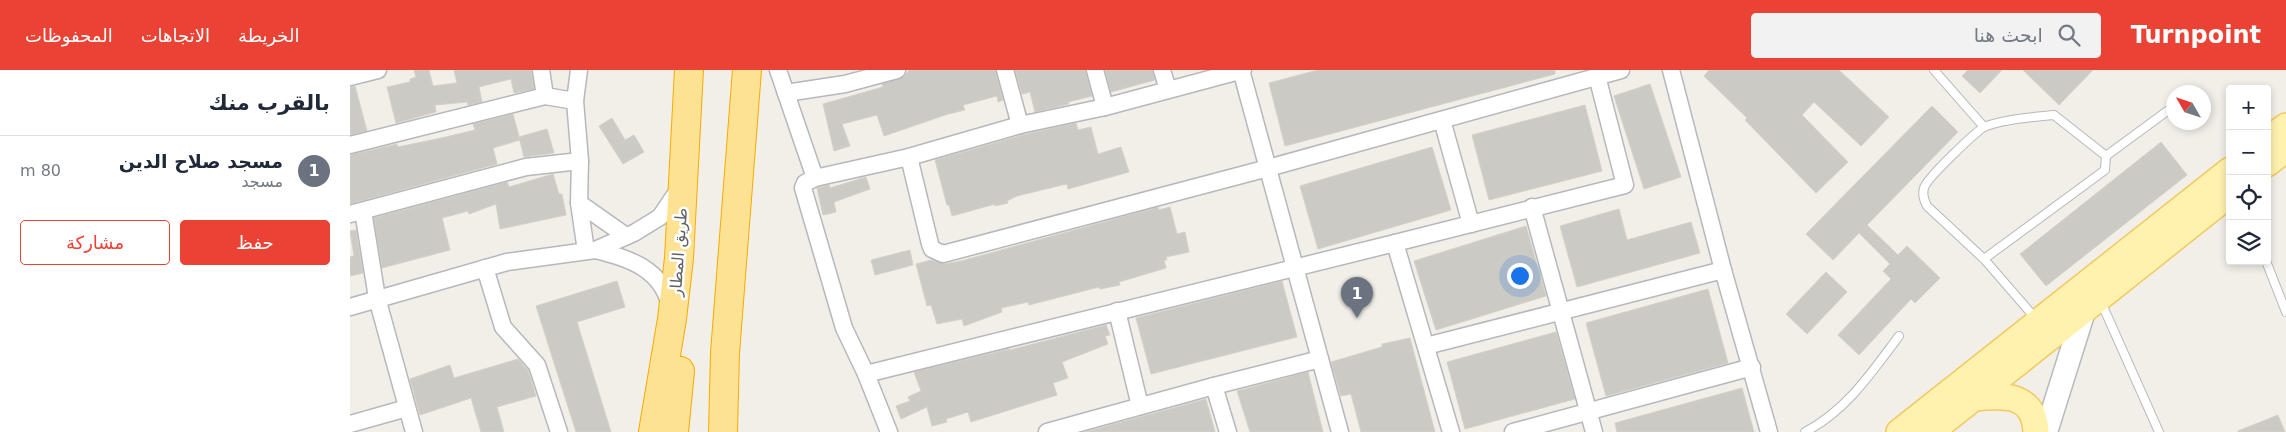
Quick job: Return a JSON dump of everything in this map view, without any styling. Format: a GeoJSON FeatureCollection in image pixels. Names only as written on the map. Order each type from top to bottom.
{"type":"FeatureCollection","features":[{"type":"Feature","properties":{"kind":"highway","name":"طريق المطار"},"geometry":{"type":"LineString","coordinates":[[653,432],[672,319],[681,224],[689,70]]}},
{"type":"Feature","properties":{"kind":"highway"},"geometry":{"type":"LineString","coordinates":[[674,432],[695,213],[694,70]]}},
{"type":"Feature","properties":{"kind":"highway"},"geometry":{"type":"LineString","coordinates":[[715,432],[725,353],[747,70]]}},
{"type":"Feature","properties":{"kind":"highway"},"geometry":{"type":"LineString","coordinates":[[723,432],[725,353]]}},
{"type":"Feature","properties":{"kind":"main road"},"geometry":{"type":"LineString","coordinates":[[2271,137],[2286,126]]}},
{"type":"Feature","properties":{"kind":"main road"},"geometry":{"type":"LineString","coordinates":[[2271,161],[2286,149]]}},
{"type":"Feature","properties":{"kind":"main road"},"geometry":{"type":"LineString","coordinates":[[1898,432],[2226,173]]}},
{"type":"Feature","properties":{"kind":"main road"},"geometry":{"type":"LineString","coordinates":[[1931,432],[2226,197]]}},
{"type":"Feature","properties":{"kind":"main road"},"geometry":{"type":"LineString","coordinates":[[2046,432],[2092,303]]}},
{"type":"Feature","properties":{"kind":"main road"},"geometry":{"type":"LineString","coordinates":[[1974,398],[2000,396],[2013,398],[2025,404],[2033,413],[2036,432]]}},
{"type":"Feature","properties":{"kind":"street"},"geometry":{"type":"LineString","coordinates":[[350,77],[378,70]]}},
{"type":"Feature","properties":{"kind":"street"},"geometry":{"type":"LineString","coordinates":[[541,70],[545,96]]}},
{"type":"Feature","properties":{"kind":"street"},"geometry":{"type":"LineString","coordinates":[[579,70],[575,101],[580,161],[579,203],[591,250]]}},
{"type":"Feature","properties":{"kind":"street"},"geometry":{"type":"LineString","coordinates":[[778,70],[815,178]]}},
{"type":"Feature","properties":{"kind":"street"},"geometry":{"type":"LineString","coordinates":[[786,92],[845,84],[897,70]]}},
{"type":"Feature","properties":{"kind":"street"},"geometry":{"type":"LineString","coordinates":[[1005,70],[1020,125]]}},
{"type":"Feature","properties":{"kind":"street"},"geometry":{"type":"LineString","coordinates":[[1095,70],[1105,106]]}},
{"type":"Feature","properties":{"kind":"street"},"geometry":{"type":"LineString","coordinates":[[1162,70],[1168,90]]}},
{"type":"Feature","properties":{"kind":"street"},"geometry":{"type":"LineString","coordinates":[[908,157],[930,244],[932,249],[943,254],[1268,168],[1621,70]]}},
{"type":"Feature","properties":{"kind":"street"},"geometry":{"type":"LineString","coordinates":[[1671,70],[1723,270],[1769,432]]}},
{"type":"Feature","properties":{"kind":"street"},"geometry":{"type":"LineString","coordinates":[[889,432],[866,374],[844,328],[804,188],[808,180],[908,157],[1020,125],[1105,106],[1235,71],[1268,168],[1340,432]]}},
{"type":"Feature","properties":{"kind":"street"},"geometry":{"type":"LineString","coordinates":[[866,374],[1625,185],[1597,76]]}},
{"type":"Feature","properties":{"kind":"street"},"geometry":{"type":"LineString","coordinates":[[350,145],[545,96],[575,101]]}},
{"type":"Feature","properties":{"kind":"street"},"geometry":{"type":"LineString","coordinates":[[1442,120],[1471,224]]}},
{"type":"Feature","properties":{"kind":"street"},"geometry":{"type":"LineString","coordinates":[[414,432],[377,298],[357,213],[526,168],[580,161]]}},
{"type":"Feature","properties":{"kind":"street"},"geometry":{"type":"LineString","coordinates":[[350,307],[486,268],[591,250],[626,236],[660,217],[683,184]]}},
{"type":"Feature","properties":{"kind":"street"},"geometry":{"type":"LineString","coordinates":[[579,203],[626,236]]}},
{"type":"Feature","properties":{"kind":"street"},"geometry":{"type":"LineString","coordinates":[[1532,207],[1594,432]]}},
{"type":"Feature","properties":{"kind":"street"},"geometry":{"type":"LineString","coordinates":[[1395,243],[1451,432]]}},
{"type":"Feature","properties":{"kind":"street"},"geometry":{"type":"LineString","coordinates":[[591,250],[638,263],[652,273],[660,281],[668,297],[672,319]]}},
{"type":"Feature","properties":{"kind":"street"},"geometry":{"type":"LineString","coordinates":[[486,268],[503,327],[537,365],[559,432]]}},
{"type":"Feature","properties":{"kind":"street"},"geometry":{"type":"LineString","coordinates":[[1426,346],[1723,270]]}},
{"type":"Feature","properties":{"kind":"street"},"geometry":{"type":"LineString","coordinates":[[1117,311],[1140,406]]}},
{"type":"Feature","properties":{"kind":"street"},"geometry":{"type":"LineString","coordinates":[[1047,432],[1320,359]]}},
{"type":"Feature","properties":{"kind":"street"},"geometry":{"type":"LineString","coordinates":[[1513,432],[1752,367]]}},
{"type":"Feature","properties":{"kind":"street"},"geometry":{"type":"LineString","coordinates":[[1214,386],[1228,432]]}},
{"type":"Feature","properties":{"kind":"street"},"geometry":{"type":"LineString","coordinates":[[356,426],[407,408]]}},
{"type":"Feature","properties":{"kind":"lane"},"geometry":{"type":"LineString","coordinates":[[1934,70],[1984,127]]}},
{"type":"Feature","properties":{"kind":"lane"},"geometry":{"type":"LineString","coordinates":[[1984,259],[2105,170],[2106,156],[2166,112]]}},
{"type":"Feature","properties":{"kind":"lane"},"geometry":{"type":"LineString","coordinates":[[2038,321],[1984,259],[1927,206],[1923,199],[1924,187],[1940,167],[1984,127],[2026,117],[2054,115],[2106,156]]}},
{"type":"Feature","properties":{"kind":"lane"},"geometry":{"type":"LineString","coordinates":[[2268,265],[2286,312]]}},
{"type":"Feature","properties":{"kind":"lane"},"geometry":{"type":"LineString","coordinates":[[2092,303],[2159,432]]}},
{"type":"Feature","properties":{"kind":"lane"},"geometry":{"type":"LineString","coordinates":[[1805,432],[1847,401],[1864,382],[1898,336]]}},
{"type":"Feature","properties":{"kind":"building"},"geometry":{"type":"Polygon","coordinates":[[[414,70],[429,70],[433,86],[457,83],[454,70],[531,70],[534,89],[514,93],[511,79],[479,87],[482,102],[468,105],[467,102],[435,105],[436,112],[396,123],[387,87],[410,82],[410,79],[416,77],[414,70]]]}},
{"type":"Feature","properties":{"kind":"building"},"geometry":{"type":"Polygon","coordinates":[[[909,70],[995,70],[1003,100],[998,102],[997,96],[963,105],[965,110],[884,136],[877,115],[842,124],[850,146],[834,151],[823,104],[883,87],[882,84],[904,77],[909,70]]]}},
{"type":"Feature","properties":{"kind":"building"},"geometry":{"type":"Polygon","coordinates":[[[1015,70],[1085,70],[1092,96],[1035,112],[1030,92],[1022,94],[1015,70]]]}},
{"type":"Feature","properties":{"kind":"building"},"geometry":{"type":"Polygon","coordinates":[[[1105,70],[1152,70],[1155,80],[1111,92],[1105,70]]]}},
{"type":"Feature","properties":{"kind":"building"},"geometry":{"type":"Polygon","coordinates":[[[1318,70],[1555,70],[1555,74],[1285,146],[1269,83],[1318,70]]]}},
{"type":"Feature","properties":{"kind":"building"},"geometry":{"type":"Polygon","coordinates":[[[1709,70],[1839,70],[1889,117],[1861,146],[1814,102],[1802,115],[1848,162],[1816,193],[1745,120],[1747,118],[1704,76],[1709,70]]]}},
{"type":"Feature","properties":{"kind":"building"},"geometry":{"type":"Polygon","coordinates":[[[1968,70],[2002,70],[1980,93],[1962,76],[1968,70]]]}},
{"type":"Feature","properties":{"kind":"building"},"geometry":{"type":"Polygon","coordinates":[[[2023,70],[2093,70],[2059,105],[2023,70]]]}},
{"type":"Feature","properties":{"kind":"building"},"geometry":{"type":"Polygon","coordinates":[[[1650,84],[1681,177],[1644,189],[1614,96],[1650,84]]]}},
{"type":"Feature","properties":{"kind":"building"},"geometry":{"type":"Polygon","coordinates":[[[355,86],[367,131],[350,135],[350,87],[355,86]]]}},
{"type":"Feature","properties":{"kind":"building"},"geometry":{"type":"Polygon","coordinates":[[[1585,105],[1602,171],[1489,200],[1472,135],[1585,105]]]}},
{"type":"Feature","properties":{"kind":"building"},"geometry":{"type":"Polygon","coordinates":[[[1932,106],[1958,132],[1867,225],[1898,255],[1907,246],[1940,278],[1915,303],[1911,299],[1859,355],[1838,335],[1891,279],[1883,271],[1890,264],[1859,233],[1833,260],[1806,234],[1932,106]]]}},
{"type":"Feature","properties":{"kind":"building"},"geometry":{"type":"Polygon","coordinates":[[[513,114],[520,140],[493,148],[497,164],[350,204],[350,155],[397,144],[398,147],[475,130],[473,124],[513,114]]]}},
{"type":"Feature","properties":{"kind":"building"},"geometry":{"type":"Polygon","coordinates":[[[612,118],[625,140],[634,135],[644,152],[623,164],[599,126],[612,118]]]}},
{"type":"Feature","properties":{"kind":"building"},"geometry":{"type":"Polygon","coordinates":[[[1076,123],[1078,130],[1091,127],[1098,154],[1121,147],[1129,172],[1068,189],[1067,184],[1017,196],[1007,201],[1008,203],[995,206],[995,204],[952,216],[949,205],[947,205],[935,160],[1022,135],[1076,123]]]}},
{"type":"Feature","properties":{"kind":"building"},"geometry":{"type":"Polygon","coordinates":[[[547,129],[554,153],[524,157],[519,137],[547,129]]]}},
{"type":"Feature","properties":{"kind":"building"},"geometry":{"type":"Polygon","coordinates":[[[2161,142],[2187,175],[2046,286],[2020,254],[2161,142]]]}},
{"type":"Feature","properties":{"kind":"building"},"geometry":{"type":"Polygon","coordinates":[[[1432,147],[1451,210],[1318,249],[1300,186],[1432,147]]]}},
{"type":"Feature","properties":{"kind":"building"},"geometry":{"type":"Polygon","coordinates":[[[553,174],[559,194],[562,194],[566,215],[500,229],[496,204],[469,214],[468,211],[442,218],[450,250],[382,268],[374,218],[507,182],[509,187],[553,174]]]}},
{"type":"Feature","properties":{"kind":"building"},"geometry":{"type":"Polygon","coordinates":[[[866,177],[870,189],[834,202],[836,212],[823,215],[817,188],[829,185],[830,188],[866,177]]]}},
{"type":"Feature","properties":{"kind":"building"},"geometry":{"type":"Polygon","coordinates":[[[1158,207],[1159,210],[1170,207],[1177,234],[1185,232],[1189,252],[1166,257],[1167,260],[1164,260],[1166,268],[1119,282],[1120,285],[1100,289],[1099,287],[1029,305],[1028,302],[1001,308],[1002,312],[964,326],[962,319],[937,324],[931,305],[927,306],[916,264],[931,260],[945,264],[961,261],[1158,207]]]}},
{"type":"Feature","properties":{"kind":"building"},"geometry":{"type":"Polygon","coordinates":[[[1619,209],[1627,240],[1691,222],[1700,253],[1577,287],[1560,226],[1619,209]]]}},
{"type":"Feature","properties":{"kind":"building"},"geometry":{"type":"Polygon","coordinates":[[[1526,226],[1546,296],[1436,330],[1414,261],[1526,226]]]}},
{"type":"Feature","properties":{"kind":"building"},"geometry":{"type":"Polygon","coordinates":[[[356,230],[363,273],[350,276],[350,257],[354,256],[350,231],[356,230]]]}},
{"type":"Feature","properties":{"kind":"building"},"geometry":{"type":"Polygon","coordinates":[[[910,250],[913,265],[875,275],[871,260],[910,250]]]}},
{"type":"Feature","properties":{"kind":"building"},"geometry":{"type":"Polygon","coordinates":[[[1826,272],[1847,292],[1807,334],[1786,314],[1826,272]]]}},
{"type":"Feature","properties":{"kind":"building"},"geometry":{"type":"Polygon","coordinates":[[[617,281],[625,307],[577,322],[611,432],[576,432],[536,306],[617,281]]]}},
{"type":"Feature","properties":{"kind":"building"},"geometry":{"type":"Polygon","coordinates":[[[1282,281],[1297,337],[1151,374],[1136,318],[1282,281]]]}},
{"type":"Feature","properties":{"kind":"building"},"geometry":{"type":"Polygon","coordinates":[[[1708,289],[1728,363],[1606,396],[1586,323],[1708,289]]]}},
{"type":"Feature","properties":{"kind":"building"},"geometry":{"type":"Polygon","coordinates":[[[1106,325],[1110,335],[1105,336],[1108,344],[1062,362],[1068,378],[1053,383],[1057,395],[971,422],[968,412],[946,419],[947,422],[932,426],[927,407],[901,419],[896,406],[910,401],[908,397],[921,391],[914,372],[1106,325]]]}},
{"type":"Feature","properties":{"kind":"building"},"geometry":{"type":"Polygon","coordinates":[[[1556,332],[1575,399],[1465,429],[1447,362],[1556,332]]]}},
{"type":"Feature","properties":{"kind":"building"},"geometry":{"type":"Polygon","coordinates":[[[1410,338],[1435,432],[1361,432],[1351,394],[1341,396],[1331,362],[1382,347],[1382,344],[1410,338]]]}},
{"type":"Feature","properties":{"kind":"building"},"geometry":{"type":"Polygon","coordinates":[[[518,359],[528,370],[536,396],[497,407],[504,432],[481,432],[471,398],[420,415],[410,379],[450,365],[454,378],[518,359]]]}},
{"type":"Feature","properties":{"kind":"building"},"geometry":{"type":"Polygon","coordinates":[[[1308,372],[1323,432],[1250,432],[1237,391],[1308,372]]]}},
{"type":"Feature","properties":{"kind":"building"},"geometry":{"type":"Polygon","coordinates":[[[1742,388],[1754,432],[1617,432],[1615,423],[1742,388]]]}},
{"type":"Feature","properties":{"kind":"building"},"geometry":{"type":"Polygon","coordinates":[[[1206,399],[1215,432],[1085,432],[1206,399]]]}},
{"type":"Feature","properties":{"kind":"building"},"geometry":{"type":"Polygon","coordinates":[[[2278,415],[2285,432],[2238,432],[2238,431],[2278,415]]]}},
{"type":"Feature","properties":{"kind":"place","name":"مسجد صلاح الدين"},"geometry":{"type":"Point","coordinates":[1357,318]}}]}
